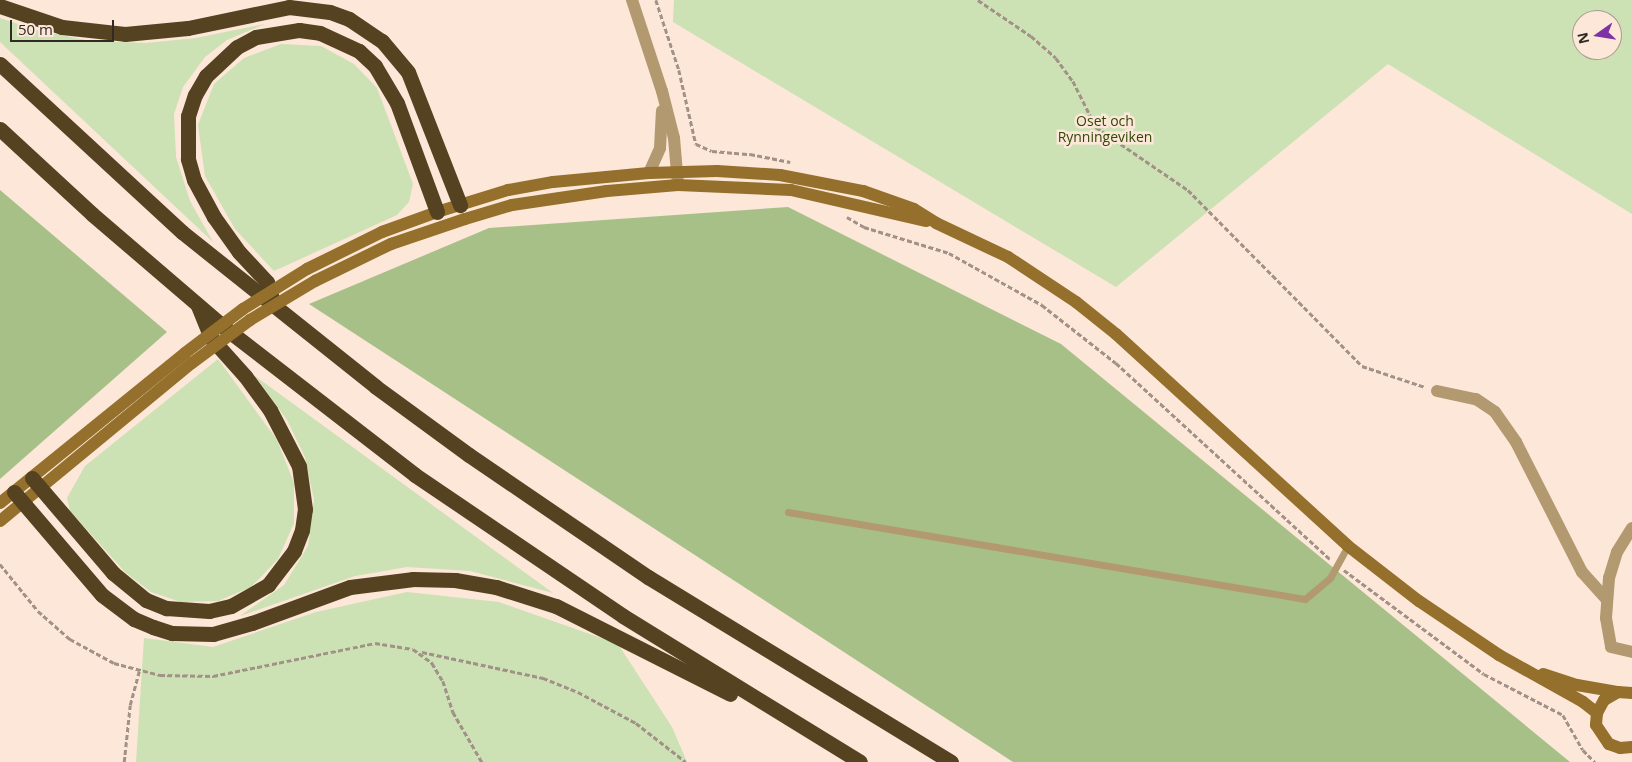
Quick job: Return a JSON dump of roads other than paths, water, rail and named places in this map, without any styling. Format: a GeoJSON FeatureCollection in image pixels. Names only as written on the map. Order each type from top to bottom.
{"type":"FeatureCollection","features":[{"type":"Feature","properties":{"kind":"highway"},"geometry":{"type":"LineString","coordinates":[[0,6],[62,27],[125,34],[188,28],[289,7],[316,9],[349,19],[382,41],[408,72],[462,212]]}},
{"type":"Feature","properties":{"kind":"highway"},"geometry":{"type":"LineString","coordinates":[[275,306],[267,282],[214,217],[194,180],[188,159],[188,116],[195,96],[210,71],[237,47],[256,37],[299,30],[327,36],[359,52],[375,66],[398,103],[439,219]]}},
{"type":"Feature","properties":{"kind":"highway"},"geometry":{"type":"LineString","coordinates":[[0,64],[182,232],[376,387],[579,532],[951,762]]}},
{"type":"Feature","properties":{"kind":"highway"},"geometry":{"type":"LineString","coordinates":[[0,129],[197,304],[355,430],[499,534],[623,616],[858,762]]}},
{"type":"Feature","properties":{"kind":"highway"},"geometry":{"type":"LineString","coordinates":[[37,483],[113,573],[140,596],[166,608],[210,611],[230,606],[250,598],[283,569],[302,530],[305,509],[299,466],[281,428],[258,392],[211,338],[197,304]]}},
{"type":"Feature","properties":{"kind":"highway"},"geometry":{"type":"LineString","coordinates":[[19,497],[102,595],[123,612],[153,627],[186,634],[213,634],[252,623],[329,593],[370,583],[413,578],[476,583],[537,599],[591,622],[858,762]]}},
{"type":"Feature","properties":{"kind":"street"},"geometry":{"type":"LineString","coordinates":[[632,0],[662,91],[674,138],[678,185]]}},
{"type":"Feature","properties":{"kind":"street"},"geometry":{"type":"LineString","coordinates":[[649,173],[660,148],[662,91]]}},
{"type":"Feature","properties":{"kind":"street"},"geometry":{"type":"LineString","coordinates":[[0,521],[19,497],[188,358],[243,309],[307,269],[382,232],[439,219],[553,182],[677,172],[780,175],[825,182],[914,209],[936,223],[1008,257],[1109,328],[1348,546],[1419,601],[1522,669],[1583,702],[1597,713]]}},
{"type":"Feature","properties":{"kind":"street"},"geometry":{"type":"LineString","coordinates":[[462,212],[556,197],[678,185],[791,190],[936,223]]}},
{"type":"Feature","properties":{"kind":"street"},"geometry":{"type":"LineString","coordinates":[[188,358],[315,281],[439,219]]}},
{"type":"Feature","properties":{"kind":"street"},"geometry":{"type":"LineString","coordinates":[[1436,391],[1476,399],[1495,412],[1516,442],[1582,572],[1606,599]]}},
{"type":"Feature","properties":{"kind":"street"},"geometry":{"type":"LineString","coordinates":[[0,503],[19,497]]}},
{"type":"Feature","properties":{"kind":"street"},"geometry":{"type":"LineString","coordinates":[[1632,528],[1617,552],[1606,599],[1611,647],[1632,652]]}},
{"type":"Feature","properties":{"kind":"street"},"geometry":{"type":"LineString","coordinates":[[1522,669],[1577,685],[1632,693]]}},
{"type":"Feature","properties":{"kind":"street"},"geometry":{"type":"LineString","coordinates":[[1618,692],[1604,700],[1597,713],[1596,725],[1600,736],[1609,744],[1628,749]]}},
{"type":"Feature","properties":{"kind":"lane"},"geometry":{"type":"LineString","coordinates":[[788,512],[1304,600],[1330,578],[1348,546]]}},
{"type":"Feature","properties":{"kind":"park label","name":"Oset och Rynningeviken"},"geometry":{"type":"Point","coordinates":[1105,130]}}]}
